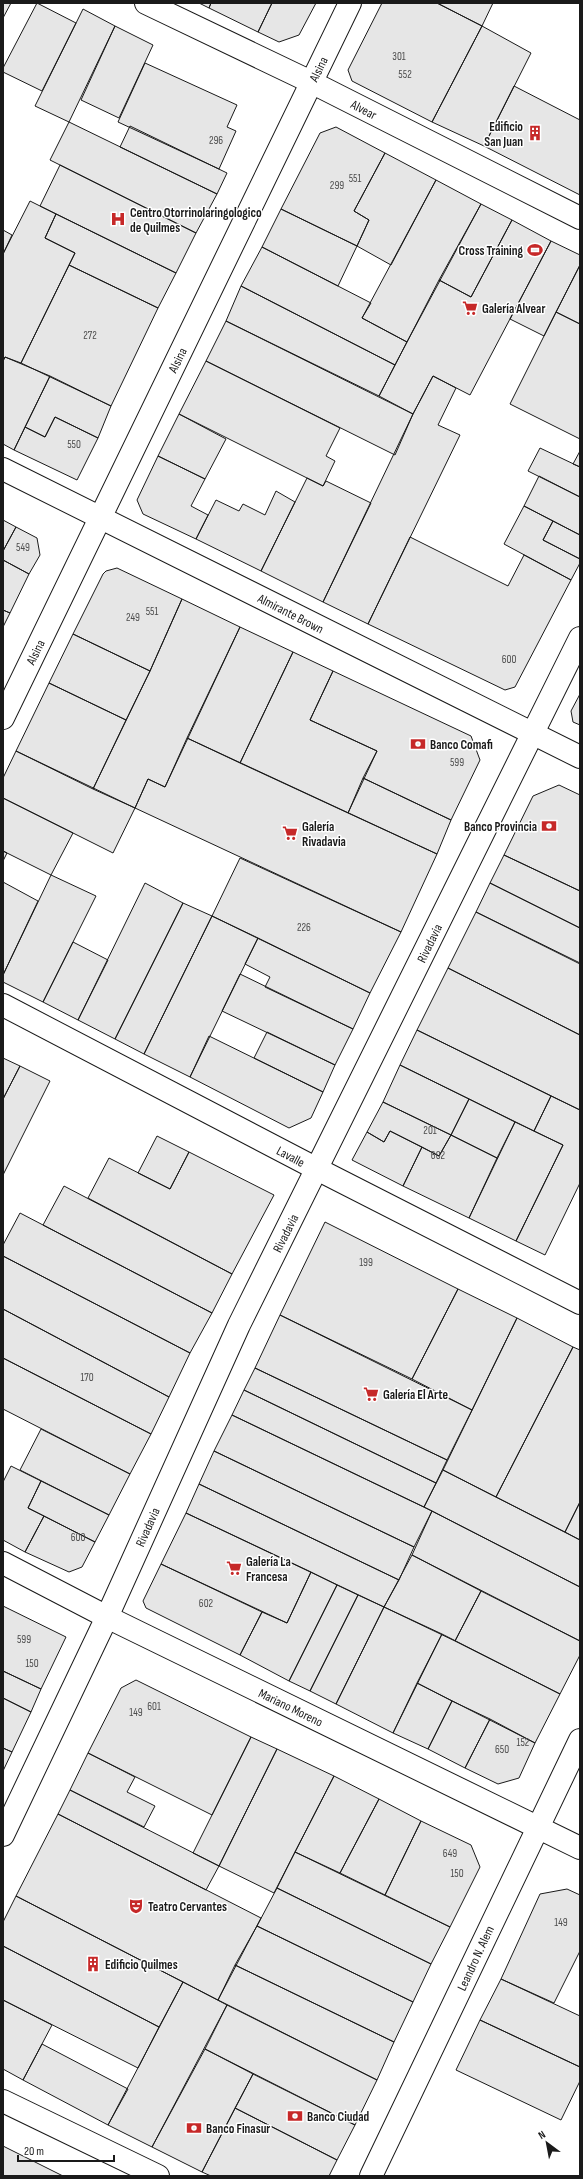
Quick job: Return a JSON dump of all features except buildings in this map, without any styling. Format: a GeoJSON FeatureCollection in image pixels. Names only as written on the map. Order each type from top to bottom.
{"type":"FeatureCollection","features":[{"type":"Feature","properties":{"kind":"street","name":"Alvear"},"geometry":{"type":"LineString","coordinates":[[146,3],[311,82],[580,218]]}},
{"type":"Feature","properties":{"kind":"street","name":"Alsina"},"geometry":{"type":"LineString","coordinates":[[3,718],[350,3]]}},
{"type":"Feature","properties":{"kind":"street","name":"Almirante Brown"},"geometry":{"type":"LineString","coordinates":[[3,469],[580,757]]}},
{"type":"Feature","properties":{"kind":"street","name":"Rivadavia"},"geometry":{"type":"LineString","coordinates":[[3,1835],[107,1617],[239,1325],[580,638]]}},
{"type":"Feature","properties":{"kind":"street","name":"Lavalle"},"geometry":{"type":"LineString","coordinates":[[3,1005],[317,1169],[580,1303]]}},
{"type":"Feature","properties":{"kind":"street","name":"Mariano Moreno"},"geometry":{"type":"LineString","coordinates":[[3,1563],[107,1617],[580,1848]]}},
{"type":"Feature","properties":{"kind":"street","name":"Leandro N. Alem"},"geometry":{"type":"LineString","coordinates":[[371,2176],[580,1740]]}},
{"type":"Feature","properties":{"kind":"street"},"geometry":{"type":"LineString","coordinates":[[3,2101],[158,2176]]}},
{"type":"Feature","properties":{"kind":"place","name":"Edificio San Juan"},"geometry":{"type":"Point","coordinates":[535,133]}},
{"type":"Feature","properties":{"kind":"place","name":"Centro Otorrinolaringologico de Quilmes"},"geometry":{"type":"Point","coordinates":[118,219]}},
{"type":"Feature","properties":{"kind":"place","name":"Cross Training"},"geometry":{"type":"Point","coordinates":[535,250]}},
{"type":"Feature","properties":{"kind":"place","name":"Galería Alvear"},"geometry":{"type":"Point","coordinates":[470,308]}},
{"type":"Feature","properties":{"kind":"place","name":"Banco Comafi"},"geometry":{"type":"Point","coordinates":[418,744]}},
{"type":"Feature","properties":{"kind":"place","name":"Banco Provincia"},"geometry":{"type":"Point","coordinates":[549,826]}},
{"type":"Feature","properties":{"kind":"place","name":"Galería Rivadavia"},"geometry":{"type":"Point","coordinates":[290,833]}},
{"type":"Feature","properties":{"kind":"place","name":"Galería El Arte"},"geometry":{"type":"Point","coordinates":[371,1394]}},
{"type":"Feature","properties":{"kind":"place","name":"Galería La Francesa"},"geometry":{"type":"Point","coordinates":[234,1568]}},
{"type":"Feature","properties":{"kind":"place","name":"Teatro Cervantes"},"geometry":{"type":"Point","coordinates":[136,1906]}},
{"type":"Feature","properties":{"kind":"place","name":"Edificio Quilmes"},"geometry":{"type":"Point","coordinates":[93,1964]}},
{"type":"Feature","properties":{"kind":"place","name":"Banco Ciudad"},"geometry":{"type":"Point","coordinates":[295,2116]}},
{"type":"Feature","properties":{"kind":"place","name":"Banco Finasur"},"geometry":{"type":"Point","coordinates":[194,2128]}}]}
